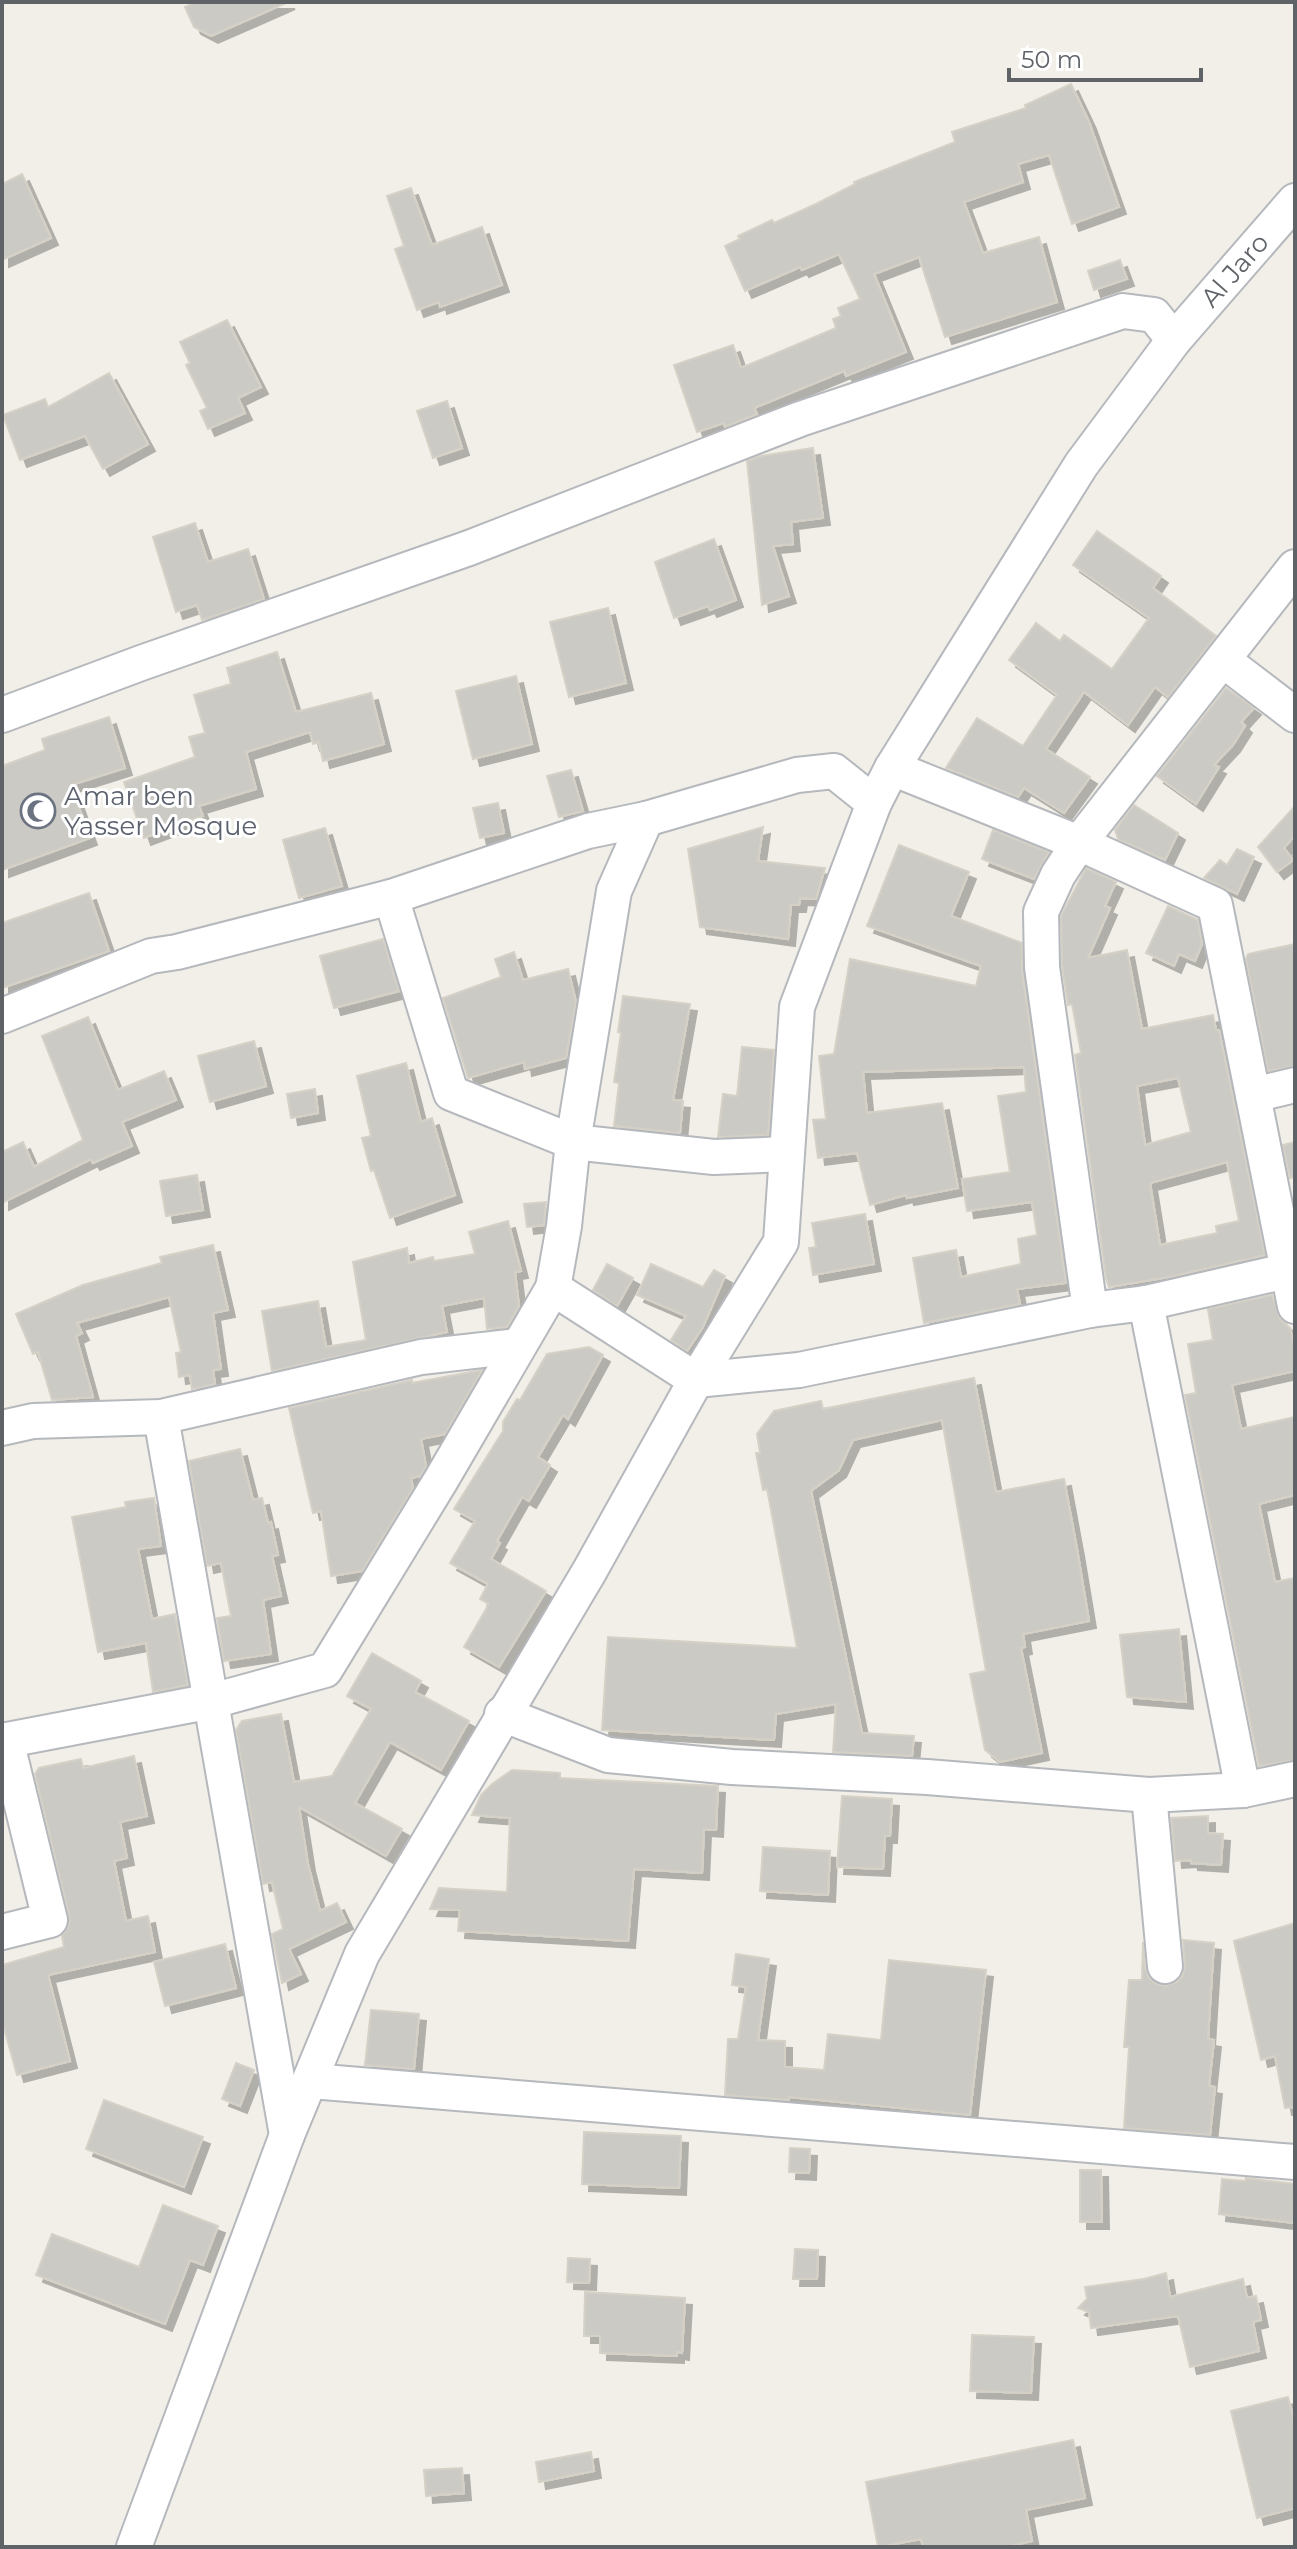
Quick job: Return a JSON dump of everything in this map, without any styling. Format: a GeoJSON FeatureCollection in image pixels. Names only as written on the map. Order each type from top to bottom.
{"type":"FeatureCollection","features":[{"type":"Feature","properties":{"kind":"street","name":"Al Jaro"},"geometry":{"type":"LineString","coordinates":[[134,2547],[287,2135],[362,1954],[589,1572],[696,1380],[781,1242],[797,1007],[874,803],[892,768],[1081,465],[1174,340],[1295,201]]}},
{"type":"Feature","properties":{"kind":"street"},"geometry":{"type":"LineString","coordinates":[[2,715],[469,548],[800,419],[1123,311],[1154,315],[1174,340]]}},
{"type":"Feature","properties":{"kind":"street"},"geometry":{"type":"LineString","coordinates":[[1090,1310],[1042,967],[1041,912],[1058,875],[1079,843],[1295,567]]}},
{"type":"Feature","properties":{"kind":"street"},"geometry":{"type":"LineString","coordinates":[[1223,660],[1295,715]]}},
{"type":"Feature","properties":{"kind":"street"},"geometry":{"type":"LineString","coordinates":[[892,768],[1079,843],[1215,905],[1291,1270],[1295,1306]]}},
{"type":"Feature","properties":{"kind":"street"},"geometry":{"type":"LineString","coordinates":[[2,1016],[151,956],[391,897],[588,831],[646,819],[797,775],[834,771],[874,803]]}},
{"type":"Feature","properties":{"kind":"street"},"geometry":{"type":"LineString","coordinates":[[2,1932],[50,1920],[4,1741],[212,1701],[325,1670],[553,1288],[564,1226],[573,1142],[614,891],[646,819]]}},
{"type":"Feature","properties":{"kind":"street"},"geometry":{"type":"LineString","coordinates":[[391,897],[451,1093],[573,1142],[714,1157],[786,1154]]}},
{"type":"Feature","properties":{"kind":"street"},"geometry":{"type":"LineString","coordinates":[[1253,1095],[1295,1085]]}},
{"type":"Feature","properties":{"kind":"street"},"geometry":{"type":"LineString","coordinates":[[553,1288],[696,1380],[799,1370],[1090,1310],[1146,1303],[1291,1270]]}},
{"type":"Feature","properties":{"kind":"street"},"geometry":{"type":"LineString","coordinates":[[1146,1303],[1243,1790]]}},
{"type":"Feature","properties":{"kind":"street"},"geometry":{"type":"LineString","coordinates":[[2,1428],[33,1421],[161,1417],[421,1357],[518,1346]]}},
{"type":"Feature","properties":{"kind":"street"},"geometry":{"type":"LineString","coordinates":[[161,1417],[287,2135]]}},
{"type":"Feature","properties":{"kind":"street"},"geometry":{"type":"LineString","coordinates":[[502,1714],[608,1755],[732,1767],[927,1777],[1149,1795],[1243,1790],[1295,1779]]}},
{"type":"Feature","properties":{"kind":"street"},"geometry":{"type":"LineString","coordinates":[[1149,1795],[1165,1966]]}},
{"type":"Feature","properties":{"kind":"street"},"geometry":{"type":"LineString","coordinates":[[311,2081],[1295,2162]]}},
{"type":"Feature","properties":{"kind":"building"},"geometry":{"type":"Polygon","coordinates":[[[196,2],[288,2],[211,36],[194,27],[185,7],[196,2]]]}},
{"type":"Feature","properties":{"kind":"building"},"geometry":{"type":"Polygon","coordinates":[[[1071,84],[1089,122],[1119,207],[1072,224],[1049,155],[1018,164],[1023,182],[964,202],[983,253],[1039,237],[1057,302],[945,337],[919,257],[874,274],[906,352],[846,376],[844,371],[754,408],[757,414],[725,427],[724,423],[697,432],[674,365],[733,345],[741,368],[836,328],[833,319],[841,316],[838,308],[860,299],[839,254],[745,291],[725,246],[740,239],[738,236],[816,204],[854,182],[955,142],[952,132],[1026,108],[1025,105],[1071,84]]]}},
{"type":"Feature","properties":{"kind":"building"},"geometry":{"type":"Polygon","coordinates":[[[22,174],[51,238],[2,260],[2,184],[22,174]]]}},
{"type":"Feature","properties":{"kind":"building"},"geometry":{"type":"Polygon","coordinates":[[[411,188],[432,245],[482,227],[502,285],[440,307],[439,302],[417,310],[395,249],[404,246],[387,196],[411,188]]]}},
{"type":"Feature","properties":{"kind":"building"},"geometry":{"type":"Polygon","coordinates":[[[1120,260],[1127,279],[1094,290],[1088,271],[1120,260]]]}},
{"type":"Feature","properties":{"kind":"building"},"geometry":{"type":"Polygon","coordinates":[[[227,320],[261,387],[238,398],[245,413],[208,429],[200,411],[207,408],[186,365],[190,363],[180,342],[227,320]]]}},
{"type":"Feature","properties":{"kind":"building"},"geometry":{"type":"Polygon","coordinates":[[[109,373],[148,444],[103,469],[85,436],[20,460],[3,415],[45,399],[48,407],[109,373]]]}},
{"type":"Feature","properties":{"kind":"building"},"geometry":{"type":"Polygon","coordinates":[[[447,401],[462,448],[433,458],[417,411],[447,401]]]}},
{"type":"Feature","properties":{"kind":"building"},"geometry":{"type":"Polygon","coordinates":[[[813,448],[823,518],[791,522],[793,544],[773,546],[789,596],[762,605],[747,461],[813,448]]]}},
{"type":"Feature","properties":{"kind":"building"},"geometry":{"type":"Polygon","coordinates":[[[195,523],[208,562],[248,549],[264,599],[202,620],[197,605],[176,612],[153,537],[195,523]]]}},
{"type":"Feature","properties":{"kind":"building"},"geometry":{"type":"Polygon","coordinates":[[[1097,531],[1161,576],[1153,588],[1216,636],[1168,697],[1155,687],[1128,725],[1084,692],[1046,749],[1090,777],[1064,813],[1024,788],[1018,797],[946,768],[977,718],[1023,746],[1057,695],[1009,660],[1036,623],[1060,641],[1064,635],[1112,669],[1149,618],[1073,565],[1097,531]]]}},
{"type":"Feature","properties":{"kind":"building"},"geometry":{"type":"Polygon","coordinates":[[[714,539],[736,600],[674,618],[655,562],[714,539]]]}},
{"type":"Feature","properties":{"kind":"building"},"geometry":{"type":"Polygon","coordinates":[[[608,608],[626,683],[569,697],[550,622],[608,608]]]}},
{"type":"Feature","properties":{"kind":"building"},"geometry":{"type":"Polygon","coordinates":[[[277,652],[296,712],[371,693],[384,744],[323,761],[319,742],[313,744],[310,732],[246,752],[256,789],[199,806],[203,816],[144,838],[124,782],[195,757],[189,737],[205,733],[194,695],[231,684],[227,668],[277,652]]]}},
{"type":"Feature","properties":{"kind":"building"},"geometry":{"type":"Polygon","coordinates":[[[516,676],[532,744],[473,759],[456,691],[516,676]]]}},
{"type":"Feature","properties":{"kind":"building"},"geometry":{"type":"Polygon","coordinates":[[[1226,688],[1254,708],[1241,722],[1245,726],[1233,745],[1214,765],[1219,767],[1196,804],[1157,776],[1226,688]]]}},
{"type":"Feature","properties":{"kind":"building"},"geometry":{"type":"Polygon","coordinates":[[[109,717],[125,768],[71,785],[90,838],[2,870],[2,766],[45,750],[42,739],[109,717]]]}},
{"type":"Feature","properties":{"kind":"building"},"geometry":{"type":"Polygon","coordinates":[[[571,770],[583,811],[559,817],[547,776],[571,770]]]}},
{"type":"Feature","properties":{"kind":"building"},"geometry":{"type":"Polygon","coordinates":[[[498,803],[504,833],[480,838],[473,808],[498,803]]]}},
{"type":"Feature","properties":{"kind":"building"},"geometry":{"type":"Polygon","coordinates":[[[1134,805],[1178,833],[1165,860],[1118,839],[1115,830],[1134,805]]]}},
{"type":"Feature","properties":{"kind":"building"},"geometry":{"type":"Polygon","coordinates":[[[1295,806],[1295,835],[1284,848],[1293,860],[1277,872],[1258,847],[1295,806]]]}},
{"type":"Feature","properties":{"kind":"building"},"geometry":{"type":"Polygon","coordinates":[[[763,827],[758,861],[825,868],[816,899],[800,898],[799,905],[791,905],[788,939],[700,927],[688,849],[763,827]]]}},
{"type":"Feature","properties":{"kind":"building"},"geometry":{"type":"Polygon","coordinates":[[[325,828],[342,886],[299,898],[283,840],[325,828]]]}},
{"type":"Feature","properties":{"kind":"building"},"geometry":{"type":"Polygon","coordinates":[[[993,830],[1049,852],[1034,879],[982,859],[993,830]]]}},
{"type":"Feature","properties":{"kind":"building"},"geometry":{"type":"Polygon","coordinates":[[[899,845],[969,872],[951,916],[1022,943],[1022,970],[1066,1283],[1017,1289],[1020,1304],[924,1323],[913,1258],[956,1250],[961,1277],[1021,1264],[1018,1239],[1037,1235],[1032,1202],[967,1211],[962,1179],[1010,1172],[998,1096],[1026,1092],[1024,1067],[863,1072],[867,1113],[942,1103],[958,1188],[907,1198],[906,1195],[870,1205],[857,1153],[818,1158],[813,1120],[826,1119],[819,1056],[834,1054],[850,959],[976,986],[981,966],[867,926],[899,845]]]}},
{"type":"Feature","properties":{"kind":"building"},"geometry":{"type":"Polygon","coordinates":[[[1237,849],[1254,857],[1237,894],[1204,878],[1220,860],[1227,865],[1237,849]]]}},
{"type":"Feature","properties":{"kind":"building"},"geometry":{"type":"Polygon","coordinates":[[[1086,868],[1116,882],[1105,906],[1110,908],[1088,958],[1127,950],[1142,1029],[1213,1015],[1216,1030],[1219,1030],[1265,1255],[1109,1287],[1075,1055],[1081,1053],[1072,1004],[1068,1005],[1062,965],[1061,916],[1086,868]],[[1178,1078],[1137,1086],[1145,1145],[1191,1132],[1178,1078]],[[1227,1162],[1150,1183],[1160,1245],[1217,1233],[1216,1226],[1239,1221],[1227,1162]]]}},
{"type":"Feature","properties":{"kind":"building"},"geometry":{"type":"Polygon","coordinates":[[[89,893],[109,951],[2,988],[2,923],[89,893]]]}},
{"type":"Feature","properties":{"kind":"building"},"geometry":{"type":"Polygon","coordinates":[[[1168,906],[1198,920],[1202,944],[1195,961],[1179,954],[1174,966],[1146,953],[1168,906]]]}},
{"type":"Feature","properties":{"kind":"building"},"geometry":{"type":"Polygon","coordinates":[[[383,939],[399,991],[334,1008],[320,956],[383,939]]]}},
{"type":"Feature","properties":{"kind":"building"},"geometry":{"type":"Polygon","coordinates":[[[1295,944],[1295,1066],[1268,1071],[1246,959],[1248,954],[1295,944]]]}},
{"type":"Feature","properties":{"kind":"building"},"geometry":{"type":"Polygon","coordinates":[[[514,952],[523,980],[568,969],[576,1002],[566,1058],[525,1069],[524,1062],[468,1078],[443,998],[501,977],[495,959],[514,952]]]}},
{"type":"Feature","properties":{"kind":"building"},"geometry":{"type":"Polygon","coordinates":[[[623,996],[690,1004],[673,1100],[683,1101],[680,1133],[614,1126],[619,1083],[614,1082],[623,996]]]}},
{"type":"Feature","properties":{"kind":"building"},"geometry":{"type":"Polygon","coordinates":[[[88,1017],[118,1090],[164,1071],[176,1100],[122,1122],[132,1146],[93,1163],[91,1159],[2,1203],[2,1152],[23,1142],[34,1167],[83,1140],[42,1036],[88,1017]]]}},
{"type":"Feature","properties":{"kind":"building"},"geometry":{"type":"Polygon","coordinates":[[[254,1041],[266,1086],[210,1102],[198,1056],[254,1041]]]}},
{"type":"Feature","properties":{"kind":"building"},"geometry":{"type":"Polygon","coordinates":[[[742,1047],[774,1050],[768,1135],[718,1137],[723,1094],[737,1096],[742,1047]]]}},
{"type":"Feature","properties":{"kind":"building"},"geometry":{"type":"Polygon","coordinates":[[[406,1063],[421,1122],[432,1118],[455,1195],[390,1218],[374,1170],[371,1171],[362,1138],[371,1136],[357,1076],[406,1063]]]}},
{"type":"Feature","properties":{"kind":"building"},"geometry":{"type":"Polygon","coordinates":[[[315,1089],[318,1113],[291,1118],[287,1094],[315,1089]]]}},
{"type":"Feature","properties":{"kind":"building"},"geometry":{"type":"Polygon","coordinates":[[[1295,1142],[1295,1177],[1290,1178],[1283,1145],[1295,1142]]]}},
{"type":"Feature","properties":{"kind":"building"},"geometry":{"type":"Polygon","coordinates":[[[197,1175],[203,1210],[166,1216],[160,1181],[197,1175]]]}},
{"type":"Feature","properties":{"kind":"building"},"geometry":{"type":"Polygon","coordinates":[[[546,1202],[544,1225],[527,1227],[524,1204],[546,1202]]]}},
{"type":"Feature","properties":{"kind":"building"},"geometry":{"type":"Polygon","coordinates":[[[865,1214],[874,1264],[813,1275],[809,1248],[816,1247],[812,1223],[865,1214]]]}},
{"type":"Feature","properties":{"kind":"building"},"geometry":{"type":"Polygon","coordinates":[[[508,1221],[521,1271],[515,1272],[519,1306],[507,1327],[487,1329],[484,1298],[442,1306],[447,1332],[272,1371],[262,1311],[318,1301],[326,1347],[366,1340],[353,1262],[407,1248],[409,1263],[433,1257],[434,1261],[475,1254],[469,1232],[508,1221]]]}},
{"type":"Feature","properties":{"kind":"building"},"geometry":{"type":"Polygon","coordinates":[[[213,1245],[228,1310],[213,1313],[221,1369],[213,1370],[215,1384],[192,1389],[190,1375],[179,1377],[176,1353],[181,1352],[169,1297],[77,1323],[82,1333],[76,1336],[93,1397],[52,1400],[38,1352],[33,1354],[16,1314],[83,1285],[162,1263],[160,1257],[213,1245]]]}},
{"type":"Feature","properties":{"kind":"building"},"geometry":{"type":"Polygon","coordinates":[[[607,1264],[633,1278],[617,1306],[593,1290],[607,1264]]]}},
{"type":"Feature","properties":{"kind":"building"},"geometry":{"type":"Polygon","coordinates":[[[651,1264],[703,1287],[714,1270],[725,1276],[703,1327],[687,1351],[671,1340],[686,1316],[637,1295],[651,1264]]]}},
{"type":"Feature","properties":{"kind":"building"},"geometry":{"type":"Polygon","coordinates":[[[1272,1295],[1280,1319],[1290,1328],[1295,1350],[1295,1371],[1232,1385],[1241,1429],[1295,1417],[1295,1495],[1259,1504],[1275,1582],[1295,1578],[1295,1760],[1259,1766],[1185,1395],[1196,1393],[1188,1344],[1213,1340],[1208,1309],[1272,1295]]]}},
{"type":"Feature","properties":{"kind":"building"},"geometry":{"type":"Polygon","coordinates":[[[589,1347],[603,1355],[568,1419],[563,1415],[538,1457],[550,1465],[529,1501],[522,1497],[497,1541],[500,1543],[491,1559],[546,1591],[499,1667],[464,1647],[489,1604],[480,1599],[488,1584],[450,1563],[475,1521],[454,1509],[503,1431],[503,1422],[547,1354],[589,1347]]]}},
{"type":"Feature","properties":{"kind":"building"},"geometry":{"type":"Polygon","coordinates":[[[482,1370],[445,1434],[421,1439],[426,1466],[420,1476],[411,1478],[413,1488],[362,1571],[331,1576],[321,1511],[313,1513],[289,1408],[412,1380],[412,1383],[482,1370]]]}},
{"type":"Feature","properties":{"kind":"building"},"geometry":{"type":"Polygon","coordinates":[[[974,1378],[996,1492],[1064,1479],[1077,1549],[1089,1621],[1023,1634],[1025,1647],[1021,1648],[1042,1753],[1000,1762],[985,1750],[970,1674],[986,1671],[942,1420],[853,1440],[839,1470],[811,1491],[862,1733],[914,1736],[912,1756],[833,1752],[836,1704],[776,1714],[774,1740],[602,1730],[608,1637],[797,1648],[767,1489],[763,1490],[756,1453],[760,1453],[757,1434],[774,1411],[821,1401],[823,1409],[974,1378]]]}},
{"type":"Feature","properties":{"kind":"building"},"geometry":{"type":"Polygon","coordinates":[[[240,1449],[253,1500],[262,1498],[268,1523],[271,1522],[278,1555],[272,1556],[281,1596],[263,1600],[271,1654],[224,1661],[217,1618],[231,1616],[221,1563],[207,1566],[189,1461],[240,1449]]]}},
{"type":"Feature","properties":{"kind":"building"},"geometry":{"type":"Polygon","coordinates":[[[154,1498],[161,1546],[138,1549],[152,1619],[175,1614],[188,1685],[153,1692],[146,1643],[98,1652],[72,1517],[126,1507],[125,1502],[154,1498]]]}},
{"type":"Feature","properties":{"kind":"building"},"geometry":{"type":"Polygon","coordinates":[[[1179,1629],[1186,1702],[1127,1697],[1120,1635],[1179,1629]]]}},
{"type":"Feature","properties":{"kind":"building"},"geometry":{"type":"Polygon","coordinates":[[[372,1653],[421,1681],[415,1692],[469,1721],[441,1770],[390,1742],[355,1803],[402,1829],[386,1856],[299,1807],[308,1864],[320,1911],[337,1903],[346,1922],[289,1949],[301,1974],[282,1983],[272,1934],[283,1929],[272,1882],[263,1884],[236,1730],[242,1721],[281,1714],[294,1782],[332,1776],[371,1709],[347,1696],[372,1653]]]}},
{"type":"Feature","properties":{"kind":"building"},"geometry":{"type":"Polygon","coordinates":[[[134,1756],[147,1816],[120,1822],[127,1858],[114,1861],[126,1921],[148,1916],[155,1952],[48,1975],[70,2061],[17,2075],[2,2021],[2,1965],[64,1947],[62,1936],[69,1925],[35,1774],[39,1768],[81,1759],[83,1768],[134,1756]]]}},
{"type":"Feature","properties":{"kind":"building"},"geometry":{"type":"Polygon","coordinates":[[[512,1770],[560,1773],[560,1778],[718,1786],[716,1830],[704,1829],[702,1873],[634,1869],[628,1941],[458,1931],[460,1910],[430,1909],[439,1888],[507,1892],[510,1818],[472,1815],[481,1795],[512,1770]]]}},
{"type":"Feature","properties":{"kind":"building"},"geometry":{"type":"Polygon","coordinates":[[[842,1796],[892,1799],[890,1836],[885,1836],[883,1869],[837,1867],[842,1796]]]}},
{"type":"Feature","properties":{"kind":"building"},"geometry":{"type":"Polygon","coordinates":[[[1208,1816],[1208,1833],[1223,1834],[1221,1865],[1175,1861],[1171,1818],[1208,1816]]]}},
{"type":"Feature","properties":{"kind":"building"},"geometry":{"type":"Polygon","coordinates":[[[763,1847],[830,1851],[828,1895],[760,1891],[763,1847]]]}},
{"type":"Feature","properties":{"kind":"building"},"geometry":{"type":"Polygon","coordinates":[[[1295,1923],[1295,2107],[1285,2108],[1275,2056],[1261,2060],[1234,1941],[1295,1923]]]}},
{"type":"Feature","properties":{"kind":"building"},"geometry":{"type":"Polygon","coordinates":[[[1183,1940],[1214,1943],[1208,2039],[1214,2040],[1209,2086],[1215,2087],[1210,2135],[1124,2128],[1129,2047],[1124,2047],[1129,1980],[1142,1980],[1143,1942],[1149,1978],[1156,1984],[1166,1986],[1177,1982],[1183,1975],[1185,1965],[1183,1940]]]}},
{"type":"Feature","properties":{"kind":"building"},"geometry":{"type":"Polygon","coordinates":[[[225,1944],[236,1988],[165,2006],[154,1962],[225,1944]]]}},
{"type":"Feature","properties":{"kind":"building"},"geometry":{"type":"Polygon","coordinates":[[[736,1954],[769,1959],[758,2040],[785,2041],[785,2067],[824,2070],[828,2034],[881,2040],[889,1960],[986,1970],[970,2115],[789,2097],[789,2100],[725,2095],[728,2039],[738,2039],[746,1987],[732,1985],[736,1954]]]}},
{"type":"Feature","properties":{"kind":"building"},"geometry":{"type":"Polygon","coordinates":[[[371,2010],[419,2014],[414,2069],[365,2065],[371,2010]]]}},
{"type":"Feature","properties":{"kind":"building"},"geometry":{"type":"Polygon","coordinates":[[[236,2063],[254,2070],[240,2106],[222,2099],[236,2063]]]}},
{"type":"Feature","properties":{"kind":"building"},"geometry":{"type":"Polygon","coordinates":[[[104,2100],[203,2137],[184,2187],[86,2149],[104,2100]]]}},
{"type":"Feature","properties":{"kind":"building"},"geometry":{"type":"Polygon","coordinates":[[[584,2132],[681,2136],[679,2188],[582,2184],[584,2132]]]}},
{"type":"Feature","properties":{"kind":"building"},"geometry":{"type":"Polygon","coordinates":[[[790,2148],[810,2149],[809,2173],[789,2172],[790,2148]]]}},
{"type":"Feature","properties":{"kind":"building"},"geometry":{"type":"Polygon","coordinates":[[[1080,2170],[1101,2170],[1102,2222],[1080,2222],[1080,2170]]]}},
{"type":"Feature","properties":{"kind":"building"},"geometry":{"type":"Polygon","coordinates":[[[1246,2178],[1295,2184],[1295,2223],[1219,2214],[1222,2179],[1245,2181],[1246,2178]]]}},
{"type":"Feature","properties":{"kind":"building"},"geometry":{"type":"Polygon","coordinates":[[[163,2205],[218,2226],[203,2265],[190,2260],[165,2324],[36,2275],[52,2234],[139,2267],[163,2205]]]}},
{"type":"Feature","properties":{"kind":"building"},"geometry":{"type":"Polygon","coordinates":[[[795,2249],[818,2250],[817,2279],[793,2279],[795,2249]]]}},
{"type":"Feature","properties":{"kind":"building"},"geometry":{"type":"Polygon","coordinates":[[[568,2258],[590,2259],[589,2283],[567,2282],[568,2258]]]}},
{"type":"Feature","properties":{"kind":"building"},"geometry":{"type":"Polygon","coordinates":[[[1166,2273],[1170,2297],[1243,2279],[1247,2298],[1256,2296],[1261,2320],[1253,2322],[1259,2351],[1190,2367],[1178,2316],[1091,2328],[1089,2312],[1078,2308],[1087,2299],[1085,2287],[1166,2273]]]}},
{"type":"Feature","properties":{"kind":"building"},"geometry":{"type":"Polygon","coordinates":[[[585,2292],[685,2298],[682,2353],[677,2352],[677,2356],[600,2353],[600,2336],[584,2336],[585,2292]]]}},
{"type":"Feature","properties":{"kind":"building"},"geometry":{"type":"Polygon","coordinates":[[[972,2335],[1034,2337],[1031,2393],[970,2391],[972,2335]]]}},
{"type":"Feature","properties":{"kind":"building"},"geometry":{"type":"Polygon","coordinates":[[[1288,2397],[1295,2424],[1295,2508],[1257,2518],[1231,2411],[1288,2397]]]}},
{"type":"Feature","properties":{"kind":"building"},"geometry":{"type":"Polygon","coordinates":[[[1073,2440],[1085,2498],[1026,2510],[1032,2541],[1006,2547],[923,2547],[921,2539],[878,2547],[866,2482],[1073,2440]]]}},
{"type":"Feature","properties":{"kind":"building"},"geometry":{"type":"Polygon","coordinates":[[[591,2452],[594,2471],[539,2482],[536,2462],[591,2452]]]}},
{"type":"Feature","properties":{"kind":"building"},"geometry":{"type":"Polygon","coordinates":[[[462,2468],[464,2493],[426,2496],[424,2470],[462,2468]]]}},
{"type":"Feature","properties":{"kind":"place","name":"Amar ben Yasser Mosque"},"geometry":{"type":"Point","coordinates":[38,811]}}]}
